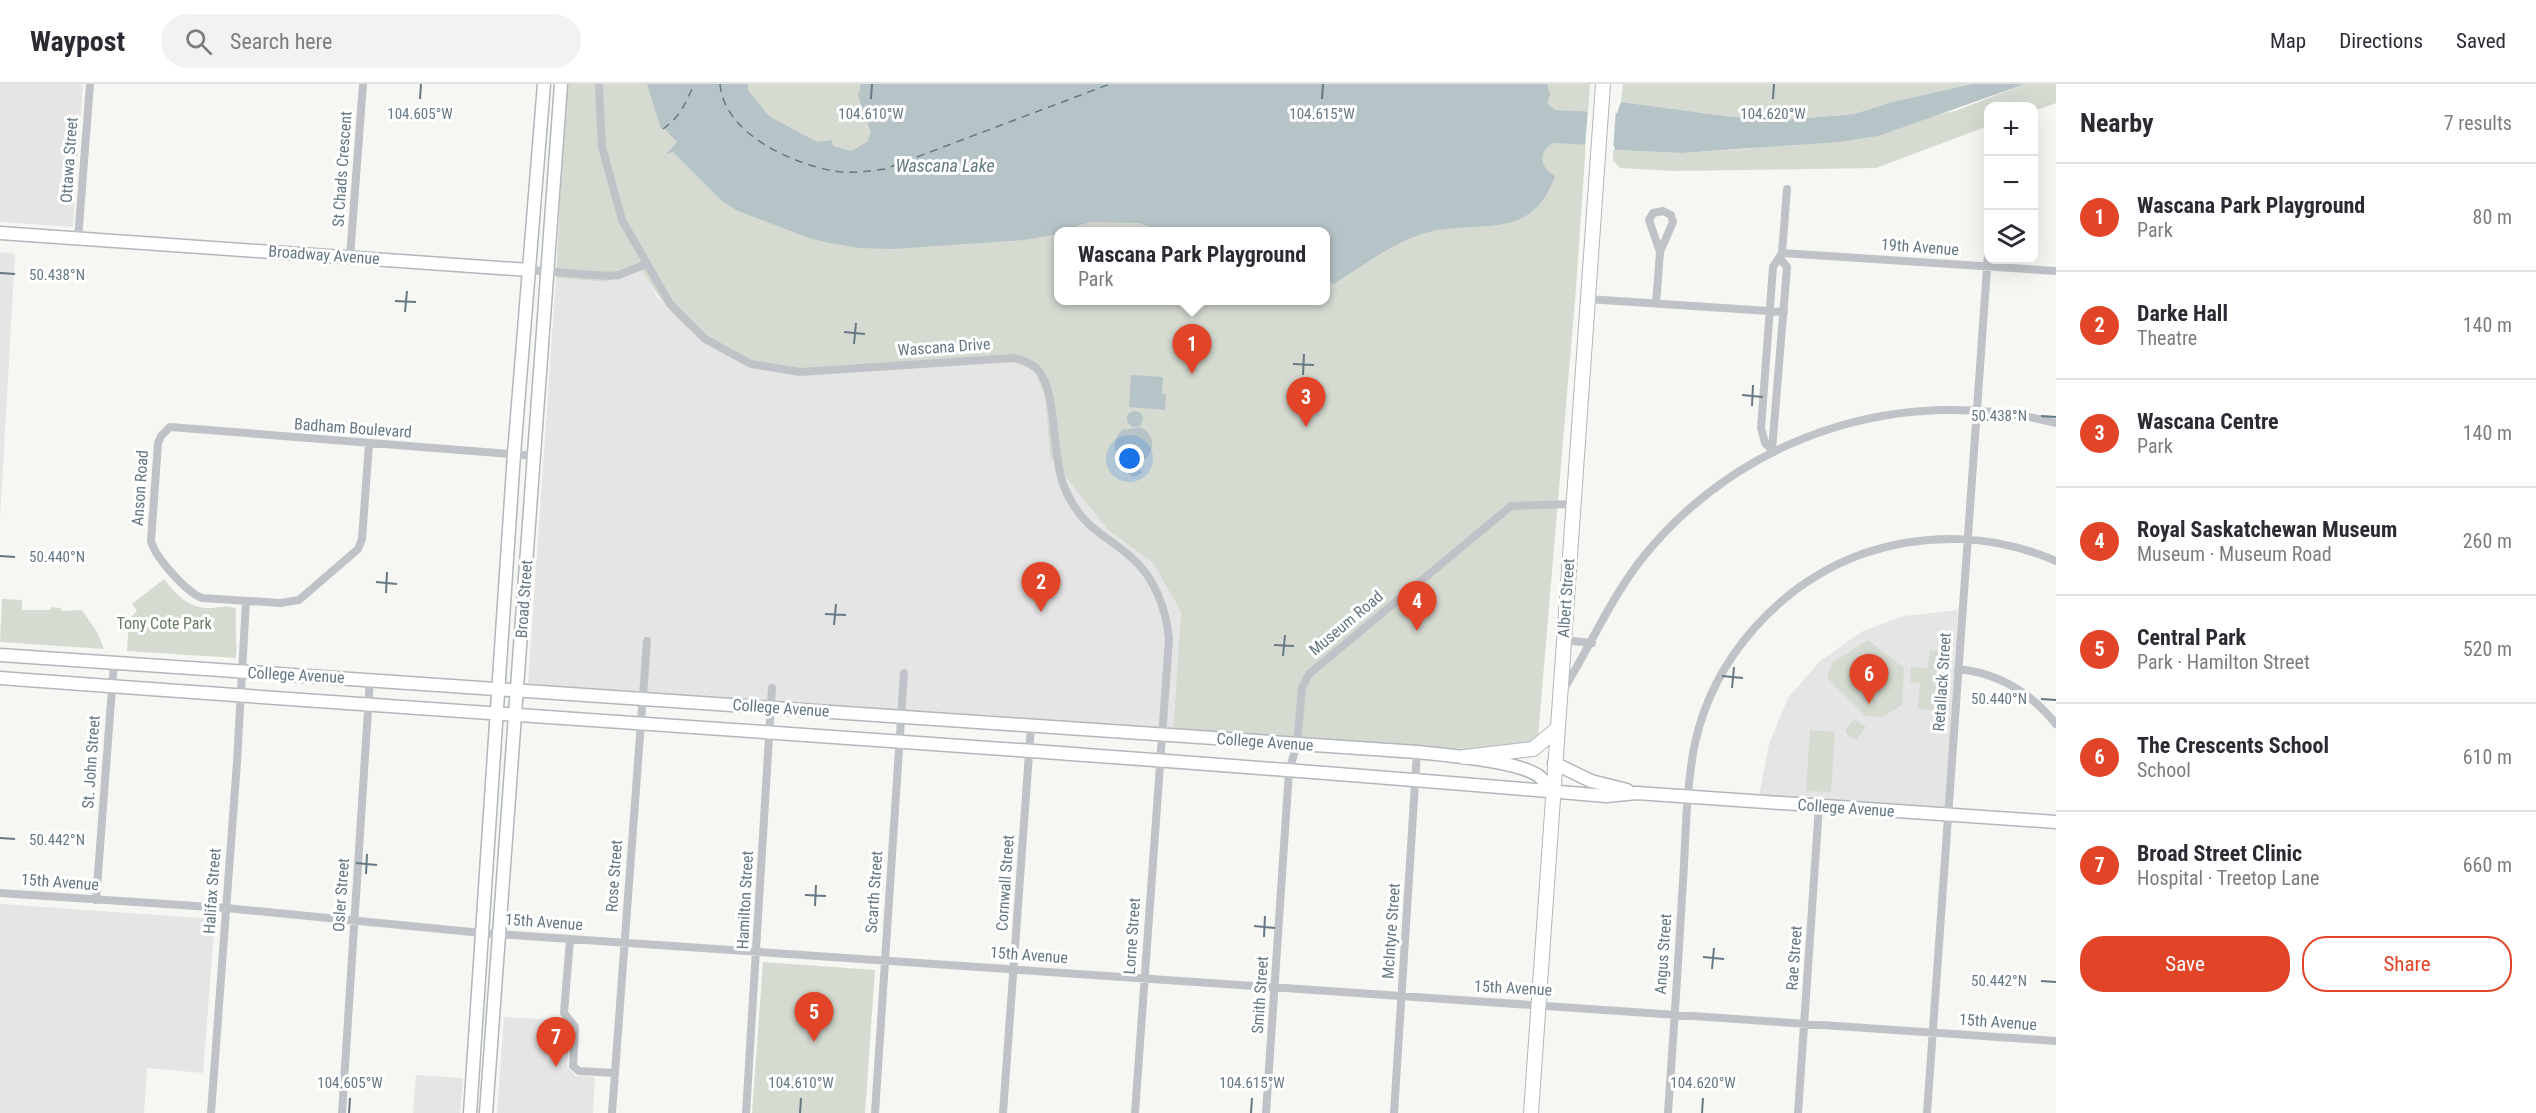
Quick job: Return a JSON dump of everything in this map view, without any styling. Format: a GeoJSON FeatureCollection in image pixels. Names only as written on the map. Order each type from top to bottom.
{"type":"FeatureCollection","features":[{"type":"Feature","properties":{"kind":"main road","name":"Broad Street"},"geometry":{"type":"LineString","coordinates":[[470,1113],[514,454],[544,84]]}},
{"type":"Feature","properties":{"kind":"main road","name":"Broad Street"},"geometry":{"type":"LineString","coordinates":[[486,1113],[561,84]]}},
{"type":"Feature","properties":{"kind":"main road","name":"Albert Street"},"geometry":{"type":"LineString","coordinates":[[1531,1113],[1603,84]]}},
{"type":"Feature","properties":{"kind":"main road","name":"Broadway Avenue"},"geometry":{"type":"LineString","coordinates":[[0,233],[529,270]]}},
{"type":"Feature","properties":{"kind":"main road","name":"College Avenue"},"geometry":{"type":"LineString","coordinates":[[0,655],[1417,752],[1464,757],[1538,776],[1552,791]]}},
{"type":"Feature","properties":{"kind":"main road","name":"College Avenue"},"geometry":{"type":"LineString","coordinates":[[0,678],[1159,760],[1605,796],[1636,793],[2056,822]]}},
{"type":"Feature","properties":{"kind":"main road"},"geometry":{"type":"LineString","coordinates":[[1464,757],[1533,749],[1556,730]]}},
{"type":"Feature","properties":{"kind":"main road","name":"College Avenue"},"geometry":{"type":"LineString","coordinates":[[1554,763],[1591,781],[1636,793]]}},
{"type":"Feature","properties":{"kind":"street","name":"Ottawa Street"},"geometry":{"type":"LineString","coordinates":[[78,239],[90,84]]}},
{"type":"Feature","properties":{"kind":"street","name":"St Chads Crescent"},"geometry":{"type":"LineString","coordinates":[[350,256],[363,84]]}},
{"type":"Feature","properties":{"kind":"street","name":"Wascana Drive"},"geometry":{"type":"LineString","coordinates":[[599,84],[602,147],[622,220],[670,304],[705,339],[751,364],[800,372],[1013,358],[1027,361],[1037,368],[1049,390],[1055,456],[1071,503],[1087,525],[1132,558],[1148,576],[1167,615],[1169,639],[1163,735],[1159,760]]}},
{"type":"Feature","properties":{"kind":"street"},"geometry":{"type":"LineString","coordinates":[[1772,450],[1765,443],[1761,428],[1773,267],[1781,256],[1787,189]]}},
{"type":"Feature","properties":{"kind":"street"},"geometry":{"type":"LineString","coordinates":[[1656,304],[1660,252]]}},
{"type":"Feature","properties":{"kind":"street"},"geometry":{"type":"LineString","coordinates":[[1772,450],[1787,267],[1781,256]]}},
{"type":"Feature","properties":{"kind":"street","name":"19th Avenue"},"geometry":{"type":"LineString","coordinates":[[1781,256],[2056,271]]}},
{"type":"Feature","properties":{"kind":"street","name":"Broadway Avenue"},"geometry":{"type":"LineString","coordinates":[[529,270],[609,276],[646,264]]}},
{"type":"Feature","properties":{"kind":"street","name":"Retallack Street"},"geometry":{"type":"LineString","coordinates":[[1927,1113],[1988,264]]}},
{"type":"Feature","properties":{"kind":"street"},"geometry":{"type":"LineString","coordinates":[[1587,294],[1656,304],[1784,312]]}},
{"type":"Feature","properties":{"kind":"street"},"geometry":{"type":"LineString","coordinates":[[1559,697],[1624,584],[1683,513],[1731,476],[1772,450],[1818,431],[1880,415],[1915,410],[1976,410],[2056,423]]}},
{"type":"Feature","properties":{"kind":"street","name":"Badham Boulevard"},"geometry":{"type":"LineString","coordinates":[[170,428],[535,456]]}},
{"type":"Feature","properties":{"kind":"street","name":"Anson Road"},"geometry":{"type":"LineString","coordinates":[[170,428],[161,436],[158,443],[152,541],[154,551],[193,595],[246,601],[280,603],[299,600],[358,549],[362,539],[369,444]]}},
{"type":"Feature","properties":{"kind":"street","name":"Museum Road"},"geometry":{"type":"LineString","coordinates":[[1289,771],[1297,744],[1302,688],[1309,674],[1511,506],[1573,504]]}},
{"type":"Feature","properties":{"kind":"street","name":"Angus Street"},"geometry":{"type":"LineString","coordinates":[[1668,1113],[1695,744],[1711,694],[1744,641],[1779,604],[1831,568],[1874,550],[1924,539],[1967,539],[2020,548],[2056,561]]}},
{"type":"Feature","properties":{"kind":"street"},"geometry":{"type":"LineString","coordinates":[[242,672],[246,601]]}},
{"type":"Feature","properties":{"kind":"street","name":"Rose Street"},"geometry":{"type":"LineString","coordinates":[[612,1113],[647,640]]}},
{"type":"Feature","properties":{"kind":"street"},"geometry":{"type":"LineString","coordinates":[[1563,640],[1592,643]]}},
{"type":"Feature","properties":{"kind":"street","name":"St. John Street"},"geometry":{"type":"LineString","coordinates":[[96,900],[114,662]]}},
{"type":"Feature","properties":{"kind":"street"},"geometry":{"type":"LineString","coordinates":[[1958,669],[1985,674],[2009,684],[2036,702],[2056,724]]}},
{"type":"Feature","properties":{"kind":"street","name":"Halifax Street"},"geometry":{"type":"LineString","coordinates":[[211,1113],[242,672]]}},
{"type":"Feature","properties":{"kind":"street","name":"Scarth Street"},"geometry":{"type":"LineString","coordinates":[[874,1113],[904,673]]}},
{"type":"Feature","properties":{"kind":"street","name":"Osler Street"},"geometry":{"type":"LineString","coordinates":[[342,1113],[370,679]]}},
{"type":"Feature","properties":{"kind":"street","name":"Hamilton Street"},"geometry":{"type":"LineString","coordinates":[[746,1113],[772,688]]}},
{"type":"Feature","properties":{"kind":"street","name":"Cornwall Street"},"geometry":{"type":"LineString","coordinates":[[1003,1113],[1031,726]]}},
{"type":"Feature","properties":{"kind":"street","name":"McIntyre Street"},"geometry":{"type":"LineString","coordinates":[[1394,1113],[1417,752]]}},
{"type":"Feature","properties":{"kind":"street","name":"Lorne Street"},"geometry":{"type":"LineString","coordinates":[[1135,1113],[1159,760]]}},
{"type":"Feature","properties":{"kind":"street","name":"Smith Street"},"geometry":{"type":"LineString","coordinates":[[1266,1113],[1289,771]]}},
{"type":"Feature","properties":{"kind":"street","name":"Rae Street"},"geometry":{"type":"LineString","coordinates":[[1798,1113],[1819,806]]}},
{"type":"Feature","properties":{"kind":"street","name":"15th Avenue"},"geometry":{"type":"LineString","coordinates":[[0,893],[226,908],[482,933],[2056,1041]]}},
{"type":"Feature","properties":{"kind":"street"},"geometry":{"type":"LineString","coordinates":[[570,939],[564,1013],[575,1027],[573,1066],[579,1071],[615,1073]]}},
{"type":"Feature","properties":{"kind":"shaded area"},"geometry":{"type":"Polygon","coordinates":[[[0,84],[83,84],[73,227],[0,222],[0,84]]]}},
{"type":"Feature","properties":{"kind":"shaded area"},"geometry":{"type":"Polygon","coordinates":[[[0,252],[15,254],[0,519],[0,252]]]}},
{"type":"Feature","properties":{"kind":"shaded area"},"geometry":{"type":"Polygon","coordinates":[[[641,269],[657,297],[708,346],[1011,360],[1035,372],[1045,397],[1050,457],[1108,530],[1153,563],[1181,612],[1173,731],[528,684],[556,278],[606,282],[641,269]]]}},
{"type":"Feature","properties":{"kind":"shaded area"},"geometry":{"type":"Polygon","coordinates":[[[1958,610],[1946,808],[1759,796],[1769,744],[1788,698],[1819,662],[1863,631],[1904,616],[1958,610]]]}},
{"type":"Feature","properties":{"kind":"shaded area"},"geometry":{"type":"Polygon","coordinates":[[[0,904],[215,919],[203,1073],[147,1068],[144,1113],[0,1113],[0,904]]]}},
{"type":"Feature","properties":{"kind":"shaded area"},"geometry":{"type":"Polygon","coordinates":[[[504,1017],[558,1020],[557,1027],[570,1028],[567,1067],[576,1076],[595,1077],[593,1113],[497,1113],[504,1017]]]}},
{"type":"Feature","properties":{"kind":"shaded area"},"geometry":{"type":"Polygon","coordinates":[[[416,1075],[463,1078],[460,1113],[413,1113],[416,1075]]]}},
{"type":"Feature","properties":{"kind":"green space"},"geometry":{"type":"Polygon","coordinates":[[[566,84],[1590,84],[1576,288],[1538,737],[1528,745],[1467,749],[1173,731],[1181,612],[1153,563],[1108,530],[1050,457],[1045,397],[1035,372],[1011,360],[800,375],[774,371],[727,355],[707,343],[671,311],[641,269],[606,282],[556,278],[566,84]]]}},
{"type":"Feature","properties":{"kind":"green space"},"geometry":{"type":"Polygon","coordinates":[[[1623,84],[1972,84],[1892,102],[1854,114],[1795,119],[1733,117],[1621,102],[1623,84]]]}},
{"type":"Feature","properties":{"kind":"green space"},"geometry":{"type":"Polygon","coordinates":[[[2025,84],[2056,84],[2056,103],[2038,110],[2038,102],[1984,102],[1984,128],[1876,168],[1673,171],[1620,168],[1613,160],[1613,150],[1682,153],[1748,149],[1955,111],[2025,84]]]}},
{"type":"Feature","properties":{"kind":"green space","name":"Tony Cote Park"},"geometry":{"type":"Polygon","coordinates":[[[164,579],[179,596],[190,604],[204,608],[236,609],[236,658],[127,651],[129,619],[137,611],[132,604],[164,579]]]}},
{"type":"Feature","properties":{"kind":"green space"},"geometry":{"type":"Polygon","coordinates":[[[2,599],[22,600],[22,610],[50,610],[51,607],[61,608],[61,611],[82,610],[97,632],[104,649],[0,642],[2,599]]]}},
{"type":"Feature","properties":{"kind":"green space"},"geometry":{"type":"Polygon","coordinates":[[[1868,640],[1904,668],[1902,705],[1882,717],[1865,716],[1827,678],[1832,663],[1868,640]]]}},
{"type":"Feature","properties":{"kind":"green space"},"geometry":{"type":"Polygon","coordinates":[[[1930,650],[1951,651],[1948,711],[1918,709],[1920,683],[1910,682],[1911,667],[1928,668],[1930,650]]]}},
{"type":"Feature","properties":{"kind":"green space"},"geometry":{"type":"Polygon","coordinates":[[[1854,719],[1866,727],[1856,740],[1846,733],[1846,729],[1854,719]]]}},
{"type":"Feature","properties":{"kind":"green space"},"geometry":{"type":"Polygon","coordinates":[[[1810,730],[1835,732],[1831,792],[1806,791],[1810,730]]]}},
{"type":"Feature","properties":{"kind":"green space"},"geometry":{"type":"Polygon","coordinates":[[[763,962],[875,970],[865,1113],[752,1113],[763,962]]]}},
{"type":"Feature","properties":{"kind":"water","name":"Wascana Lake"},"geometry":{"type":"Polygon","coordinates":[[[647,84],[748,84],[748,90],[769,116],[817,142],[832,140],[833,146],[851,151],[867,142],[871,133],[858,96],[861,84],[1547,84],[1550,95],[1547,103],[1555,110],[1617,113],[1621,102],[1733,117],[1795,119],[1854,114],[1892,102],[1972,84],[2025,84],[1878,136],[1838,142],[1682,153],[1615,150],[1614,146],[1553,143],[1545,150],[1542,160],[1546,169],[1555,176],[1544,198],[1531,212],[1516,221],[1499,225],[1442,229],[1410,238],[1388,249],[1334,284],[1330,282],[1330,227],[1151,227],[1139,223],[1092,222],[1075,227],[1054,227],[1054,235],[1024,240],[893,249],[859,248],[829,243],[806,237],[736,210],[722,201],[673,152],[666,154],[677,142],[664,128],[661,129],[647,84]]]}},
{"type":"Feature","properties":{"kind":"water"},"geometry":{"type":"Polygon","coordinates":[[[1131,375],[1163,377],[1162,394],[1166,394],[1165,410],[1129,407],[1131,375]]]}},
{"type":"Feature","properties":{"kind":"water"},"geometry":{"type":"Polygon","coordinates":[[[1135,411],[1143,419],[1135,427],[1127,419],[1135,411]]]}},
{"type":"Feature","properties":{"kind":"water"},"geometry":{"type":"Polygon","coordinates":[[[1140,427],[1150,435],[1152,445],[1148,456],[1138,464],[1142,473],[1134,477],[1124,471],[1125,462],[1118,455],[1115,443],[1122,430],[1140,427]]]}},
{"type":"Feature","properties":{"kind":"pier"},"geometry":{"type":"Polygon","coordinates":[[[1616,108],[1613,152],[1612,149],[1585,147],[1588,109],[1615,110],[1616,108]]]}},
{"type":"Feature","properties":{"kind":"ferry route"},"geometry":{"type":"LineString","coordinates":[[663,129],[682,109],[694,84]]}},
{"type":"Feature","properties":{"kind":"ferry route"},"geometry":{"type":"LineString","coordinates":[[720,84],[724,101],[733,117],[762,143],[798,161],[834,171],[847,172],[885,169],[1110,84]]}},
{"type":"Feature","properties":{"kind":"place","name":"Wascana Park Playground"},"geometry":{"type":"Point","coordinates":[1192,374]}},
{"type":"Feature","properties":{"kind":"place","name":"Wascana Centre"},"geometry":{"type":"Point","coordinates":[1306,427]}},
{"type":"Feature","properties":{"kind":"place","name":"Darke Hall"},"geometry":{"type":"Point","coordinates":[1041,612]}},
{"type":"Feature","properties":{"kind":"place","name":"Royal Saskatchewan Museum"},"geometry":{"type":"Point","coordinates":[1417,631]}},
{"type":"Feature","properties":{"kind":"place","name":"The Crescents School"},"geometry":{"type":"Point","coordinates":[1869,704]}},
{"type":"Feature","properties":{"kind":"place","name":"Central Park"},"geometry":{"type":"Point","coordinates":[814,1042]}},
{"type":"Feature","properties":{"kind":"place","name":"Broad Street Clinic"},"geometry":{"type":"Point","coordinates":[556,1067]}}]}
